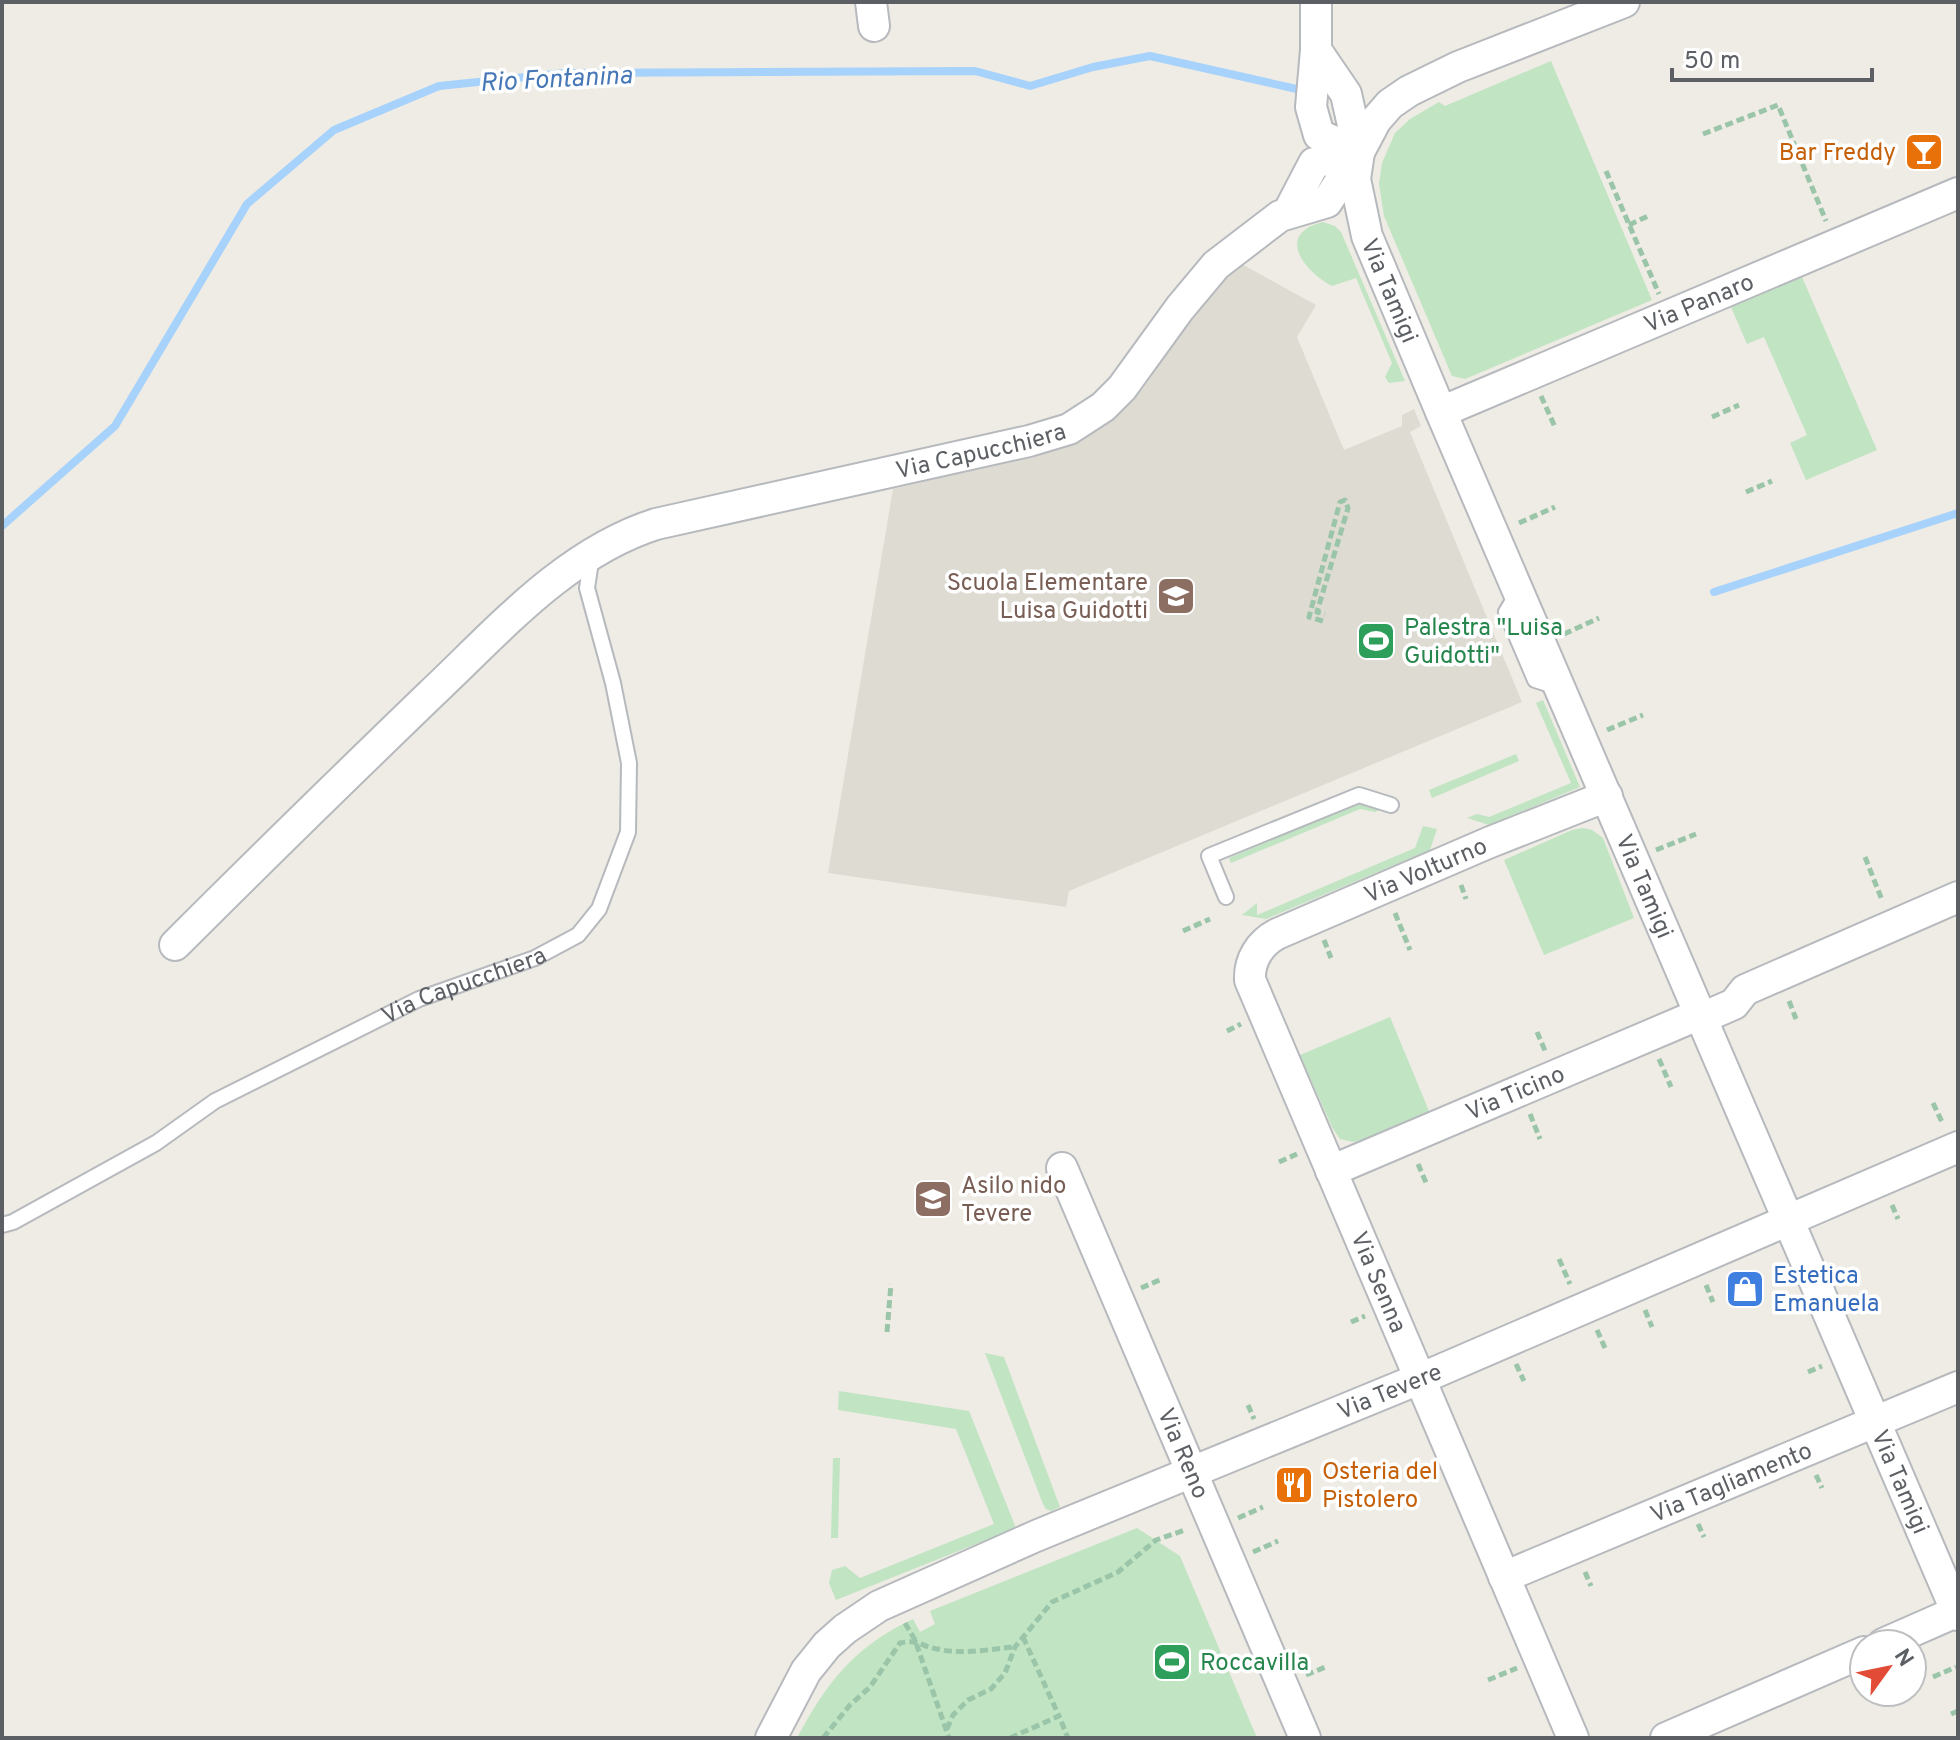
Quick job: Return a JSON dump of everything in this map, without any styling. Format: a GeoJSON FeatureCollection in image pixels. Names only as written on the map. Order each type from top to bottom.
{"type":"FeatureCollection","features":[{"type":"Feature","properties":{"kind":"street"},"geometry":{"type":"LineString","coordinates":[[1316,2],[1313,88],[1337,113],[1359,152]]}},
{"type":"Feature","properties":{"kind":"street","name":"Via Capucchiera"},"geometry":{"type":"LineString","coordinates":[[175,945],[326,794],[555,577],[633,531],[656,524],[1029,441],[1069,429],[1103,407],[1122,388],[1180,308],[1216,265],[1289,211],[1327,202],[1376,120],[1390,104],[1423,83],[1458,67],[1624,2]]}},
{"type":"Feature","properties":{"kind":"street"},"geometry":{"type":"LineString","coordinates":[[1316,50],[1390,104]]}},
{"type":"Feature","properties":{"kind":"street"},"geometry":{"type":"LineString","coordinates":[[1316,50],[1346,94],[1359,152]]}},
{"type":"Feature","properties":{"kind":"street","name":"Via Tamigi"},"geometry":{"type":"LineString","coordinates":[[1359,152],[1355,179],[1367,236],[1958,1613]]}},
{"type":"Feature","properties":{"kind":"street","name":"Via Panaro"},"geometry":{"type":"LineString","coordinates":[[1441,412],[1958,193]]}},
{"type":"Feature","properties":{"kind":"street","name":"Via Volturno"},"geometry":{"type":"LineString","coordinates":[[1254,958],[1268,939],[1277,934],[1488,843],[1607,796]]}},
{"type":"Feature","properties":{"kind":"street","name":"Via Ticino"},"geometry":{"type":"LineString","coordinates":[[1331,1171],[1734,1004],[1745,990],[1958,897]]}},
{"type":"Feature","properties":{"kind":"street","name":"Via Senna"},"geometry":{"type":"LineString","coordinates":[[1254,958],[1250,980],[1573,1738]]}},
{"type":"Feature","properties":{"kind":"street","name":"Via Tevere"},"geometry":{"type":"LineString","coordinates":[[771,1738],[806,1671],[827,1645],[879,1606],[1036,1536],[1788,1221],[1952,1141]]}},
{"type":"Feature","properties":{"kind":"street","name":"Via Reno"},"geometry":{"type":"LineString","coordinates":[[1062,1168],[1305,1738]]}},
{"type":"Feature","properties":{"kind":"street","name":"Via Tagliamento"},"geometry":{"type":"LineString","coordinates":[[1504,1577],[1958,1387]]}},
{"type":"Feature","properties":{"kind":"street"},"geometry":{"type":"LineString","coordinates":[[1922,1628],[1958,1613]]}},
{"type":"Feature","properties":{"kind":"street"},"geometry":{"type":"LineString","coordinates":[[1666,1738],[1848,1659]]}},
{"type":"Feature","properties":{"kind":"lane","name":"Via Capucchiera"},"geometry":{"type":"LineString","coordinates":[[2,1225],[13,1222],[156,1143],[215,1101],[242,1087],[419,999],[535,958],[578,935],[599,909],[628,832],[629,763],[613,683],[587,588],[592,555]]}},
{"type":"Feature","properties":{"kind":"lane"},"geometry":{"type":"LineString","coordinates":[[1226,897],[1209,856],[1359,795],[1391,805]]}},
{"type":"Feature","properties":{"kind":"path"},"geometry":{"type":"LineString","coordinates":[[1703,134],[1778,105],[1829,227]]}},
{"type":"Feature","properties":{"kind":"path"},"geometry":{"type":"LineString","coordinates":[[1606,171],[1661,298]]}},
{"type":"Feature","properties":{"kind":"path"},"geometry":{"type":"LineString","coordinates":[[1629,225],[1648,216]]}},
{"type":"Feature","properties":{"kind":"path"},"geometry":{"type":"LineString","coordinates":[[1538,388],[1555,427]]}},
{"type":"Feature","properties":{"kind":"path"},"geometry":{"type":"LineString","coordinates":[[1712,417],[1739,405]]}},
{"type":"Feature","properties":{"kind":"path"},"geometry":{"type":"LineString","coordinates":[[1746,492],[1772,481]]}},
{"type":"Feature","properties":{"kind":"path"},"geometry":{"type":"LineString","coordinates":[[1345,500],[1348,508],[1317,612],[1324,618],[1309,617],[1340,502],[1345,500]]}},
{"type":"Feature","properties":{"kind":"path"},"geometry":{"type":"LineString","coordinates":[[1513,525],[1555,507]]}},
{"type":"Feature","properties":{"kind":"path"},"geometry":{"type":"LineString","coordinates":[[1558,636],[1599,618]]}},
{"type":"Feature","properties":{"kind":"path"},"geometry":{"type":"LineString","coordinates":[[1599,733],[1643,715]]}},
{"type":"Feature","properties":{"kind":"path"},"geometry":{"type":"LineString","coordinates":[[1649,853],[1696,834]]}},
{"type":"Feature","properties":{"kind":"path"},"geometry":{"type":"LineString","coordinates":[[1865,857],[1883,901]]}},
{"type":"Feature","properties":{"kind":"path"},"geometry":{"type":"LineString","coordinates":[[1459,879],[1466,899]]}},
{"type":"Feature","properties":{"kind":"path"},"geometry":{"type":"LineString","coordinates":[[1393,908],[1410,950]]}},
{"type":"Feature","properties":{"kind":"path"},"geometry":{"type":"LineString","coordinates":[[1183,931],[1210,919]]}},
{"type":"Feature","properties":{"kind":"path"},"geometry":{"type":"LineString","coordinates":[[1322,938],[1331,958]]}},
{"type":"Feature","properties":{"kind":"path"},"geometry":{"type":"LineString","coordinates":[[1786,995],[1796,1019]]}},
{"type":"Feature","properties":{"kind":"path"},"geometry":{"type":"LineString","coordinates":[[1537,1032],[1549,1059]]}},
{"type":"Feature","properties":{"kind":"path"},"geometry":{"type":"LineString","coordinates":[[1656,1051],[1671,1087]]}},
{"type":"Feature","properties":{"kind":"path"},"geometry":{"type":"LineString","coordinates":[[1933,1103],[1952,1141]]}},
{"type":"Feature","properties":{"kind":"path"},"geometry":{"type":"LineString","coordinates":[[1527,1107],[1540,1139]]}},
{"type":"Feature","properties":{"kind":"path"},"geometry":{"type":"LineString","coordinates":[[1279,1162],[1302,1152]]}},
{"type":"Feature","properties":{"kind":"path"},"geometry":{"type":"LineString","coordinates":[[1414,1155],[1427,1185]]}},
{"type":"Feature","properties":{"kind":"path"},"geometry":{"type":"LineString","coordinates":[[1559,1259],[1572,1289]]}},
{"type":"Feature","properties":{"kind":"path"},"geometry":{"type":"LineString","coordinates":[[1703,1277],[1713,1302]]}},
{"type":"Feature","properties":{"kind":"path"},"geometry":{"type":"LineString","coordinates":[[1134,1292],[1162,1279]]}},
{"type":"Feature","properties":{"kind":"path"},"geometry":{"type":"LineString","coordinates":[[887,1332],[891,1284]]}},
{"type":"Feature","properties":{"kind":"path"},"geometry":{"type":"LineString","coordinates":[[1781,1310],[1799,1302]]}},
{"type":"Feature","properties":{"kind":"path"},"geometry":{"type":"LineString","coordinates":[[1642,1304],[1652,1327]]}},
{"type":"Feature","properties":{"kind":"path"},"geometry":{"type":"LineString","coordinates":[[1595,1324],[1605,1348]]}},
{"type":"Feature","properties":{"kind":"path"},"geometry":{"type":"LineString","coordinates":[[1514,1359],[1524,1381]]}},
{"type":"Feature","properties":{"kind":"path"},"geometry":{"type":"LineString","coordinates":[[1808,1372],[1827,1364]]}},
{"type":"Feature","properties":{"kind":"path"},"geometry":{"type":"LineString","coordinates":[[1248,1405],[1255,1421]]}},
{"type":"Feature","properties":{"kind":"path"},"geometry":{"type":"LineString","coordinates":[[1231,1521],[1263,1507]]}},
{"type":"Feature","properties":{"kind":"path"},"geometry":{"type":"LineString","coordinates":[[947,1729],[953,1715],[968,1700],[991,1689],[1005,1673],[1015,1647],[1052,1602],[1118,1572],[1156,1540],[1185,1530]]}},
{"type":"Feature","properties":{"kind":"path"},"geometry":{"type":"LineString","coordinates":[[1246,1555],[1278,1541]]}},
{"type":"Feature","properties":{"kind":"path"},"geometry":{"type":"LineString","coordinates":[[902,1617],[915,1640],[949,1738]]}},
{"type":"Feature","properties":{"kind":"path"},"geometry":{"type":"LineString","coordinates":[[1023,1637],[1068,1738]]}},
{"type":"Feature","properties":{"kind":"path"},"geometry":{"type":"LineString","coordinates":[[823,1738],[850,1705],[870,1687],[900,1643],[915,1640],[936,1649],[950,1650],[1015,1647]]}},
{"type":"Feature","properties":{"kind":"path"},"geometry":{"type":"LineString","coordinates":[[1298,1678],[1328,1666]]}},
{"type":"Feature","properties":{"kind":"path"},"geometry":{"type":"LineString","coordinates":[[1488,1680],[1523,1666]]}},
{"type":"Feature","properties":{"kind":"path"},"geometry":{"type":"LineString","coordinates":[[1933,1677],[1956,1667]]}},
{"type":"Feature","properties":{"kind":"path"},"geometry":{"type":"LineString","coordinates":[[1951,1714],[1958,1711]]}},
{"type":"Feature","properties":{"kind":"path"},"geometry":{"type":"LineString","coordinates":[[1010,1738],[1059,1716]]}},
{"type":"Feature","properties":{"kind":"shaded area","name":"Scuola Elementare Luisa Guidotti"},"geometry":{"type":"Polygon","coordinates":[[[1238,262],[1316,305],[1297,337],[1344,450],[1402,426],[1402,415],[1414,409],[1421,426],[1410,432],[1522,702],[1069,891],[1066,907],[828,873],[893,489],[1064,448],[1088,436],[1124,409],[1142,390],[1207,298],[1238,262]]]}},
{"type":"Feature","properties":{"kind":"green space"},"geometry":{"type":"Polygon","coordinates":[[[1551,61],[1652,300],[1465,379],[1452,376],[1384,216],[1379,184],[1382,163],[1395,133],[1410,119],[1439,102],[1445,106],[1551,61]]]}},
{"type":"Feature","properties":{"kind":"green space"},"geometry":{"type":"Polygon","coordinates":[[[1323,222],[1341,232],[1405,381],[1389,383],[1385,377],[1392,363],[1356,278],[1332,286],[1304,263],[1297,244],[1300,235],[1323,222]]]}},
{"type":"Feature","properties":{"kind":"green space"},"geometry":{"type":"Polygon","coordinates":[[[1802,277],[1877,450],[1806,480],[1790,443],[1807,435],[1764,337],[1747,344],[1731,307],[1802,277]]]}},
{"type":"Feature","properties":{"kind":"green space"},"geometry":{"type":"Polygon","coordinates":[[[1543,700],[1580,787],[1489,825],[1467,818],[1477,814],[1489,817],[1571,783],[1536,703],[1543,700]]]}},
{"type":"Feature","properties":{"kind":"green space"},"geometry":{"type":"Polygon","coordinates":[[[1516,754],[1519,761],[1432,798],[1429,790],[1516,754]]]}},
{"type":"Feature","properties":{"kind":"green space"},"geometry":{"type":"Polygon","coordinates":[[[1359,802],[1384,808],[1375,812],[1360,809],[1231,863],[1229,858],[1359,802]]]}},
{"type":"Feature","properties":{"kind":"green space"},"geometry":{"type":"Polygon","coordinates":[[[1423,826],[1437,829],[1430,850],[1266,919],[1242,915],[1257,903],[1257,915],[1415,848],[1423,826]]]}},
{"type":"Feature","properties":{"kind":"green space"},"geometry":{"type":"Polygon","coordinates":[[[1583,828],[1603,838],[1634,918],[1544,955],[1504,860],[1583,828]]]}},
{"type":"Feature","properties":{"kind":"green space"},"geometry":{"type":"Polygon","coordinates":[[[1390,1017],[1429,1111],[1362,1140],[1353,1142],[1340,1139],[1300,1055],[1390,1017]]]}},
{"type":"Feature","properties":{"kind":"green space"},"geometry":{"type":"Polygon","coordinates":[[[985,1353],[1004,1357],[1060,1507],[1051,1511],[1043,1504],[985,1353]]]}},
{"type":"Feature","properties":{"kind":"green space"},"geometry":{"type":"Polygon","coordinates":[[[839,1391],[969,1411],[1016,1528],[836,1600],[829,1583],[832,1570],[845,1566],[860,1578],[994,1524],[956,1429],[838,1410],[839,1391]]]}},
{"type":"Feature","properties":{"kind":"green space"},"geometry":{"type":"Polygon","coordinates":[[[833,1458],[840,1458],[838,1538],[831,1538],[833,1458]]]}},
{"type":"Feature","properties":{"kind":"green space"},"geometry":{"type":"Polygon","coordinates":[[[1137,1528],[1180,1556],[1257,1738],[797,1738],[831,1683],[874,1641],[913,1619],[920,1632],[935,1624],[930,1611],[1137,1528]]]}},
{"type":"Feature","properties":{"kind":"waterway","name":"Rio Fontanina"},"geometry":{"type":"LineString","coordinates":[[2,526],[115,426],[247,204],[334,130],[439,86],[565,73],[975,71],[1030,86],[1093,67],[1150,56],[1301,90]]}},
{"type":"Feature","properties":{"kind":"waterway"},"geometry":{"type":"LineString","coordinates":[[1714,592],[1958,513]]}},
{"type":"Feature","properties":{"kind":"place","name":"Bar Freddy"},"geometry":{"type":"Point","coordinates":[1924,152]}},
{"type":"Feature","properties":{"kind":"place","name":"Scuola Elementare Luisa Guidotti"},"geometry":{"type":"Point","coordinates":[1176,596]}},
{"type":"Feature","properties":{"kind":"place","name":"Palestra \"Luisa Guidotti\""},"geometry":{"type":"Point","coordinates":[1376,641]}},
{"type":"Feature","properties":{"kind":"place","name":"Asilo nido Tevere"},"geometry":{"type":"Point","coordinates":[933,1199]}},
{"type":"Feature","properties":{"kind":"place","name":"Estetica Emanuela"},"geometry":{"type":"Point","coordinates":[1745,1289]}},
{"type":"Feature","properties":{"kind":"place","name":"Osteria del Pistolero"},"geometry":{"type":"Point","coordinates":[1294,1485]}},
{"type":"Feature","properties":{"kind":"place","name":"Roccavilla"},"geometry":{"type":"Point","coordinates":[1172,1662]}}]}
